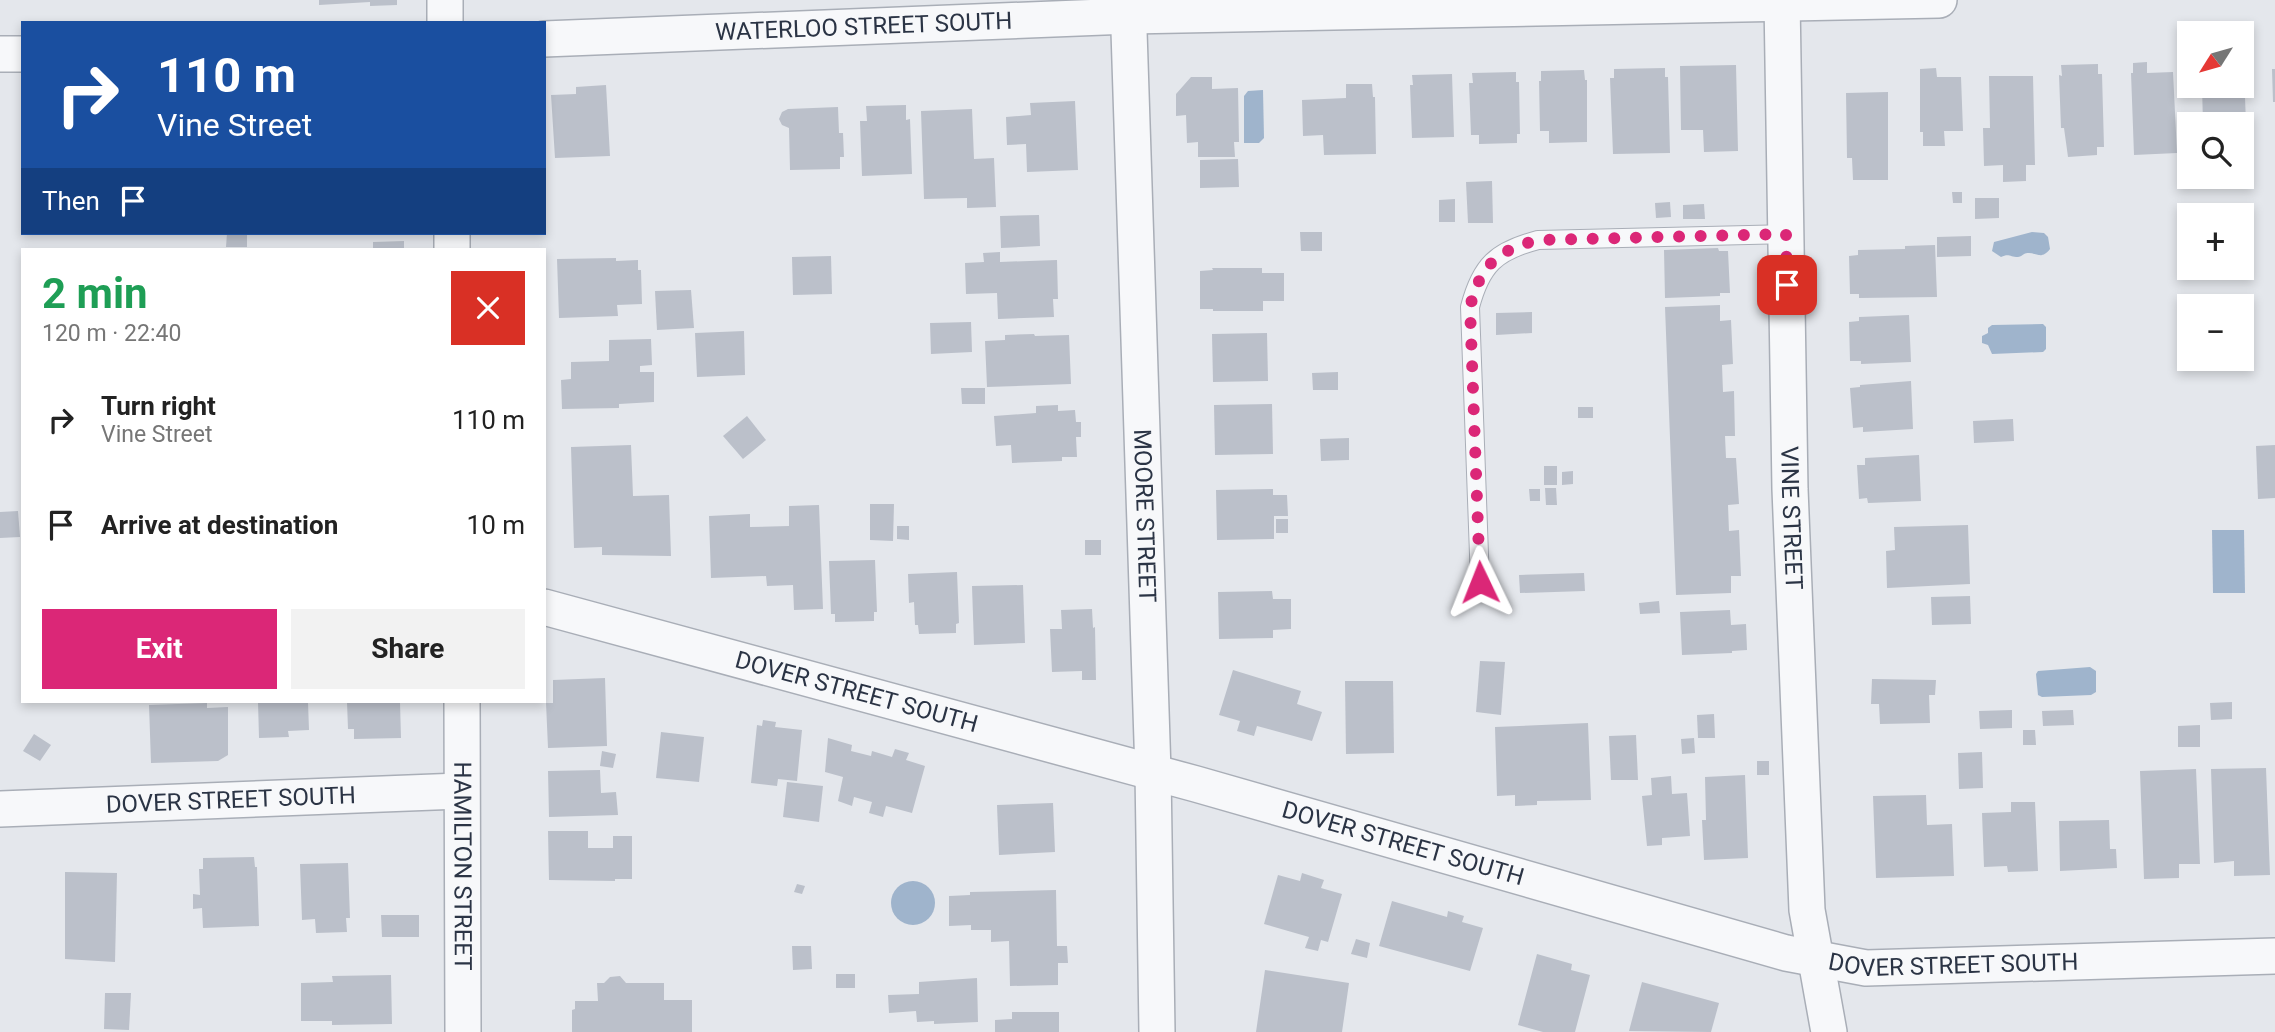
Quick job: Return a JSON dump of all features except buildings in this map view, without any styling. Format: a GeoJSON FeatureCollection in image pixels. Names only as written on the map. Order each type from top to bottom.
{"type":"FeatureCollection","features":[{"type":"Feature","properties":{"kind":"street"},"geometry":{"type":"LineString","coordinates":[[444,0],[445,21]]}},
{"type":"Feature","properties":{"kind":"street","name":"WATERLOO STREET SOUTH"},"geometry":{"type":"LineString","coordinates":[[546,39],[1129,8],[1939,0]]}},
{"type":"Feature","properties":{"kind":"street","name":"VINE STREET"},"geometry":{"type":"LineString","coordinates":[[1782,2],[1790,489],[1806,896],[1829,1032]]}},
{"type":"Feature","properties":{"kind":"street","name":"MOORE STREET"},"geometry":{"type":"LineString","coordinates":[[1129,8],[1153,772],[1157,1032]]}},
{"type":"Feature","properties":{"kind":"street"},"geometry":{"type":"LineString","coordinates":[[0,54],[21,54]]}},
{"type":"Feature","properties":{"kind":"street","name":"DOVER STREET SOUTH"},"geometry":{"type":"LineString","coordinates":[[546,608],[1153,772],[1817,960],[1866,968],[2275,956]]}},
{"type":"Feature","properties":{"kind":"street","name":"HAMILTON STREET"},"geometry":{"type":"LineString","coordinates":[[462,703],[460,791],[463,1032]]}},
{"type":"Feature","properties":{"kind":"street","name":"DOVER STREET SOUTH"},"geometry":{"type":"LineString","coordinates":[[0,809],[460,791]]}},
{"type":"Feature","properties":{"kind":"lane"},"geometry":{"type":"LineString","coordinates":[[1480,582],[1470,307],[1476,282],[1492,261],[1513,247],[1538,240],[1786,234]]}},
{"type":"Feature","properties":{"kind":"water"},"geometry":{"type":"Polygon","coordinates":[[[1263,90],[1264,138],[1259,143],[1244,143],[1244,96],[1248,91],[1263,90]]]}},
{"type":"Feature","properties":{"kind":"water"},"geometry":{"type":"Polygon","coordinates":[[[2032,232],[2044,233],[2048,237],[2050,249],[2045,254],[2027,253],[2018,257],[2001,257],[1992,251],[1994,242],[2032,232]]]}},
{"type":"Feature","properties":{"kind":"water"},"geometry":{"type":"Polygon","coordinates":[[[2043,324],[2046,327],[2046,349],[2043,352],[1992,354],[1988,345],[1982,343],[1982,336],[1988,333],[1988,328],[1992,325],[2043,324]]]}},
{"type":"Feature","properties":{"kind":"water"},"geometry":{"type":"Polygon","coordinates":[[[2212,530],[2244,530],[2245,593],[2213,593],[2212,530]]]}},
{"type":"Feature","properties":{"kind":"water"},"geometry":{"type":"Polygon","coordinates":[[[2090,667],[2096,671],[2096,692],[2091,695],[2038,695],[2038,671],[2090,667]]]}},
{"type":"Feature","properties":{"kind":"water"},"geometry":{"type":"Polygon","coordinates":[[[913,881],[929,887],[935,903],[929,919],[913,925],[897,919],[891,903],[897,887],[913,881]]]}},
{"type":"Feature","properties":{"kind":"route"},"geometry":{"type":"LineString","coordinates":[[1480,582],[1470,307],[1476,282],[1492,261],[1513,247],[1538,240],[1786,234],[1787,285]]}}]}
